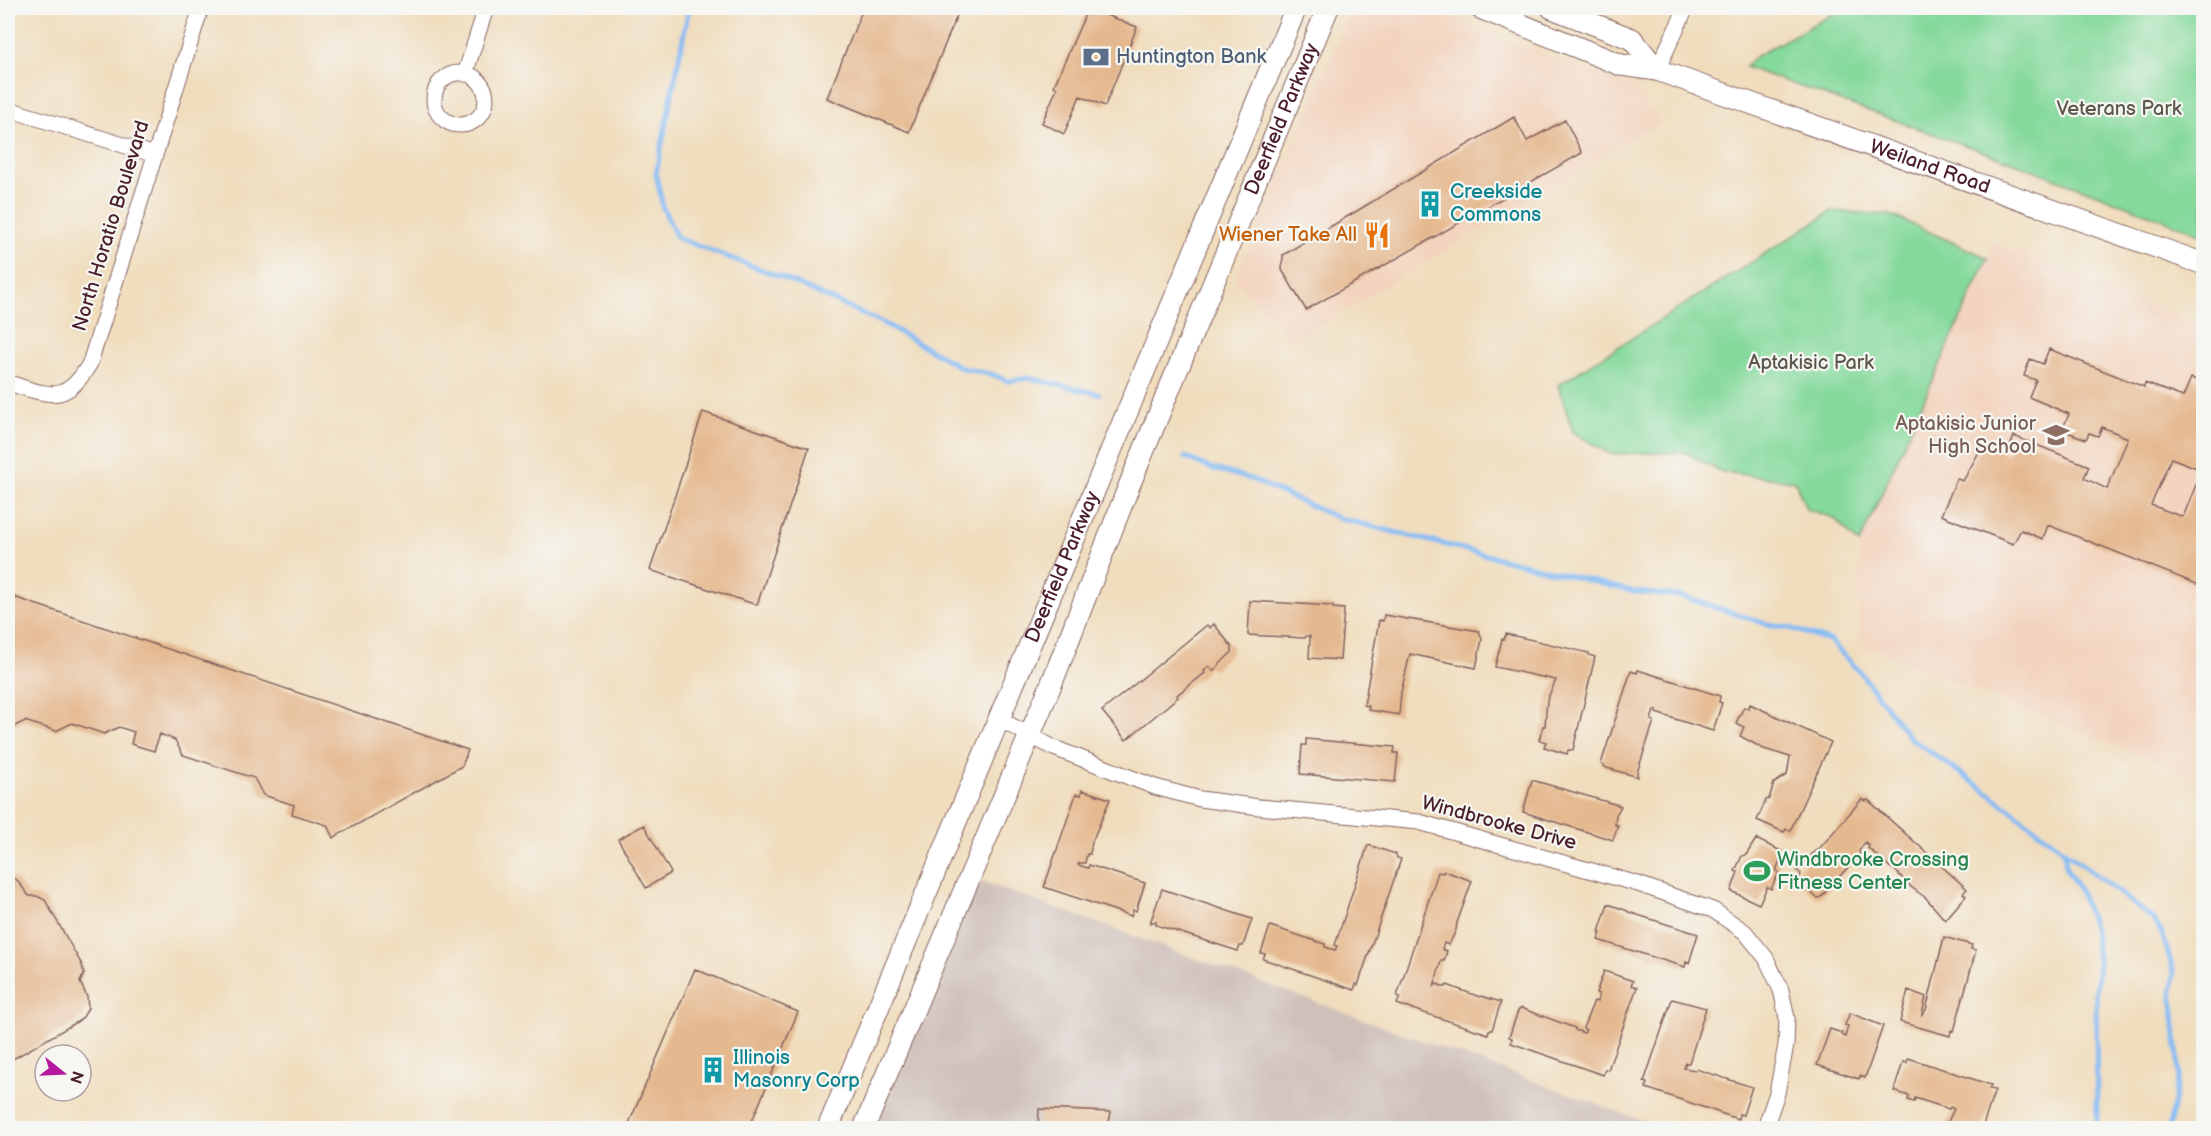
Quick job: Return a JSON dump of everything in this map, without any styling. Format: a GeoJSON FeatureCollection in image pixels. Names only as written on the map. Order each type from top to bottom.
{"type":"FeatureCollection","features":[{"type":"Feature","properties":{"kind":"main road"},"geometry":{"type":"LineString","coordinates":[[1287,29],[1288,8]]}},
{"type":"Feature","properties":{"kind":"main road","name":"Deerfield Parkway"},"geometry":{"type":"LineString","coordinates":[[828,1128],[1296,8]]}},
{"type":"Feature","properties":{"kind":"main road","name":"Deerfield Parkway"},"geometry":{"type":"LineString","coordinates":[[864,1128],[1030,735],[1130,486],[1328,8]]}},
{"type":"Feature","properties":{"kind":"main road","name":"Weiland Road"},"geometry":{"type":"LineString","coordinates":[[1480,8],[1621,65],[1657,70],[2204,264]]}},
{"type":"Feature","properties":{"kind":"main road"},"geometry":{"type":"LineString","coordinates":[[1552,8],[1632,39],[1657,70]]}},
{"type":"Feature","properties":{"kind":"street","name":"North Horatio Boulevard"},"geometry":{"type":"LineString","coordinates":[[8,383],[53,396],[71,389],[82,378],[90,363],[201,8]]}},
{"type":"Feature","properties":{"kind":"street"},"geometry":{"type":"LineString","coordinates":[[465,74],[486,8]]}},
{"type":"Feature","properties":{"kind":"street"},"geometry":{"type":"LineString","coordinates":[[1657,70],[1686,8]]}},
{"type":"Feature","properties":{"kind":"street"},"geometry":{"type":"LineString","coordinates":[[8,109],[155,155]]}},
{"type":"Feature","properties":{"kind":"street","name":"Windbrooke Drive"},"geometry":{"type":"LineString","coordinates":[[999,719],[1054,748],[1155,788],[1188,796],[1259,807],[1419,822],[1628,881],[1713,910],[1745,932],[1766,958],[1781,990],[1787,1018],[1786,1046],[1777,1093],[1765,1128]]}},
{"type":"Feature","properties":{"kind":"shaded area","name":"Creekside Commons"},"geometry":{"type":"Polygon","coordinates":[[[1372,8],[1422,8],[1633,86],[1660,122],[1292,342],[1235,279],[1349,15],[1372,8]]]}},
{"type":"Feature","properties":{"kind":"shaded area","name":"Aptakisic Junior High School"},"geometry":{"type":"Polygon","coordinates":[[[1992,243],[2203,325],[2203,780],[1859,644],[1859,544],[1988,258],[1992,243]]]}},
{"type":"Feature","properties":{"kind":"shaded area"},"geometry":{"type":"Polygon","coordinates":[[[978,880],[1663,1128],[874,1128],[978,880]]]}},
{"type":"Feature","properties":{"kind":"green space","name":"Veterans Park"},"geometry":{"type":"Polygon","coordinates":[[[1844,8],[2203,8],[2203,235],[2015,163],[1745,67],[1756,56],[1844,8]]]}},
{"type":"Feature","properties":{"kind":"green space","name":"Aptakisic Park"},"geometry":{"type":"Polygon","coordinates":[[[1832,211],[1891,215],[1988,258],[1859,544],[1834,518],[1806,509],[1795,481],[1722,472],[1684,452],[1610,454],[1573,432],[1558,385],[1832,211]]]}},
{"type":"Feature","properties":{"kind":"building"},"geometry":{"type":"Polygon","coordinates":[[[863,8],[960,8],[909,132],[827,98],[863,8]]]}},
{"type":"Feature","properties":{"kind":"building","name":"Huntington Bank"},"geometry":{"type":"Polygon","coordinates":[[[1088,8],[1137,27],[1105,106],[1080,96],[1064,134],[1042,123],[1057,88],[1054,86],[1088,8]]]}},
{"type":"Feature","properties":{"kind":"building","name":"Creekside Commons"},"geometry":{"type":"Polygon","coordinates":[[[1514,117],[1527,141],[1565,120],[1582,153],[1306,310],[1282,270],[1283,255],[1514,117]]]}},
{"type":"Feature","properties":{"kind":"building"},"geometry":{"type":"Polygon","coordinates":[[[2049,349],[2144,387],[2145,383],[2183,397],[2191,378],[2204,383],[2204,587],[2048,525],[2043,539],[2021,530],[2013,544],[1941,515],[1957,479],[1963,481],[1984,443],[2007,455],[2014,436],[2089,466],[2084,478],[2107,489],[2128,438],[2102,427],[2098,436],[2089,433],[2086,439],[2062,430],[2069,414],[2029,397],[2036,380],[2024,376],[2030,359],[2043,364],[2049,349]],[[2171,458],[2151,505],[2183,517],[2202,470],[2171,458]]]}},
{"type":"Feature","properties":{"kind":"building"},"geometry":{"type":"Polygon","coordinates":[[[703,412],[809,448],[757,605],[650,570],[703,412]]]}},
{"type":"Feature","properties":{"kind":"building"},"geometry":{"type":"Polygon","coordinates":[[[8,595],[468,750],[462,766],[333,838],[327,825],[292,814],[294,805],[263,795],[254,778],[183,755],[175,740],[160,734],[154,751],[131,744],[134,732],[119,727],[104,734],[72,723],[56,731],[25,721],[11,728],[8,727],[8,595]]]}},
{"type":"Feature","properties":{"kind":"building"},"geometry":{"type":"Polygon","coordinates":[[[1250,601],[1333,606],[1333,608],[1344,609],[1340,660],[1309,658],[1310,636],[1305,638],[1248,635],[1250,601]]]}},
{"type":"Feature","properties":{"kind":"building"},"geometry":{"type":"Polygon","coordinates":[[[1384,615],[1479,631],[1482,639],[1476,668],[1410,654],[1401,692],[1399,715],[1368,710],[1369,706],[1364,705],[1379,620],[1383,621],[1384,615]]]}},
{"type":"Feature","properties":{"kind":"building"},"geometry":{"type":"Polygon","coordinates":[[[1214,624],[1232,647],[1232,652],[1213,671],[1209,666],[1204,671],[1205,673],[1126,740],[1102,711],[1207,625],[1210,628],[1214,624]]]}},
{"type":"Feature","properties":{"kind":"building"},"geometry":{"type":"Polygon","coordinates":[[[1506,634],[1589,653],[1595,657],[1573,750],[1568,750],[1567,754],[1544,747],[1546,742],[1539,740],[1543,726],[1545,726],[1547,700],[1556,680],[1495,667],[1502,639],[1504,640],[1506,634]]]}},
{"type":"Feature","properties":{"kind":"building"},"geometry":{"type":"Polygon","coordinates":[[[1638,670],[1720,696],[1719,702],[1722,703],[1713,731],[1656,713],[1657,711],[1654,710],[1651,720],[1654,721],[1637,773],[1638,777],[1601,764],[1631,671],[1637,673],[1638,670]]]}},
{"type":"Feature","properties":{"kind":"building"},"geometry":{"type":"Polygon","coordinates":[[[1750,704],[1831,742],[1790,831],[1786,829],[1784,832],[1757,820],[1766,800],[1769,799],[1774,783],[1787,775],[1790,757],[1764,749],[1740,736],[1744,727],[1736,723],[1744,707],[1748,709],[1750,704]]]}},
{"type":"Feature","properties":{"kind":"building"},"geometry":{"type":"Polygon","coordinates":[[[1306,739],[1395,747],[1394,753],[1398,753],[1395,782],[1300,774],[1302,745],[1306,745],[1306,739]]]}},
{"type":"Feature","properties":{"kind":"building"},"geometry":{"type":"Polygon","coordinates":[[[1532,780],[1621,806],[1616,815],[1615,825],[1618,825],[1613,840],[1523,812],[1532,780]]]}},
{"type":"Feature","properties":{"kind":"building"},"geometry":{"type":"Polygon","coordinates":[[[1082,790],[1110,799],[1092,842],[1090,854],[1087,854],[1085,863],[1078,865],[1088,868],[1089,865],[1145,883],[1136,911],[1133,910],[1131,916],[1044,887],[1076,794],[1081,795],[1082,790]]]}},
{"type":"Feature","properties":{"kind":"building"},"geometry":{"type":"Polygon","coordinates":[[[1862,799],[1868,800],[1967,889],[1963,893],[1966,896],[1945,920],[1926,898],[1868,848],[1865,842],[1859,851],[1860,854],[1821,897],[1817,898],[1798,881],[1801,874],[1797,871],[1862,799]]]}},
{"type":"Feature","properties":{"kind":"building"},"geometry":{"type":"Polygon","coordinates":[[[644,825],[671,873],[646,888],[618,839],[644,825]]]}},
{"type":"Feature","properties":{"kind":"building","name":"Windbrooke Crossing Fitness Center"},"geometry":{"type":"Polygon","coordinates":[[[1756,839],[1783,852],[1776,871],[1779,872],[1771,889],[1767,887],[1759,904],[1731,891],[1738,872],[1735,871],[1742,856],[1746,855],[1756,839]]]}},
{"type":"Feature","properties":{"kind":"building"},"geometry":{"type":"Polygon","coordinates":[[[1368,845],[1396,854],[1397,858],[1401,859],[1358,985],[1356,984],[1354,990],[1263,959],[1265,954],[1261,953],[1270,926],[1325,944],[1325,947],[1335,950],[1368,845]]]}},
{"type":"Feature","properties":{"kind":"building"},"geometry":{"type":"Polygon","coordinates":[[[1444,871],[1472,881],[1456,930],[1449,945],[1444,943],[1442,949],[1447,951],[1444,961],[1441,961],[1434,987],[1436,984],[1446,987],[1447,985],[1501,1002],[1492,1030],[1489,1030],[1488,1034],[1397,1004],[1400,997],[1397,996],[1438,872],[1443,873],[1444,871]]]}},
{"type":"Feature","properties":{"kind":"building"},"geometry":{"type":"Polygon","coordinates":[[[8,876],[17,880],[29,896],[37,896],[45,900],[82,965],[84,974],[80,982],[87,997],[88,1008],[77,1022],[41,1043],[33,1043],[33,1048],[8,1062],[8,876]]]}},
{"type":"Feature","properties":{"kind":"building"},"geometry":{"type":"Polygon","coordinates":[[[1162,889],[1252,919],[1243,946],[1240,946],[1238,951],[1156,925],[1156,921],[1150,923],[1162,889]]]}},
{"type":"Feature","properties":{"kind":"building"},"geometry":{"type":"Polygon","coordinates":[[[1608,904],[1698,934],[1689,963],[1686,962],[1685,967],[1598,940],[1608,904]]]}},
{"type":"Feature","properties":{"kind":"building"},"geometry":{"type":"Polygon","coordinates":[[[1944,937],[1972,945],[1971,949],[1976,950],[1954,1031],[1951,1030],[1950,1036],[1900,1022],[1908,990],[1926,997],[1922,1014],[1926,1010],[1944,937]]]}},
{"type":"Feature","properties":{"kind":"building","name":"Illinois Masonry Corp"},"geometry":{"type":"Polygon","coordinates":[[[695,969],[798,1012],[749,1128],[627,1128],[695,969]]]}},
{"type":"Feature","properties":{"kind":"building"},"geometry":{"type":"Polygon","coordinates":[[[1604,971],[1633,981],[1631,985],[1637,987],[1608,1070],[1605,1069],[1603,1075],[1511,1043],[1512,1038],[1509,1037],[1521,1008],[1584,1033],[1586,1030],[1583,1028],[1594,1001],[1597,1002],[1599,994],[1596,993],[1604,971]]]}},
{"type":"Feature","properties":{"kind":"building"},"geometry":{"type":"Polygon","coordinates":[[[1672,999],[1706,1008],[1689,1063],[1686,1063],[1684,1068],[1696,1069],[1752,1087],[1743,1115],[1739,1114],[1738,1119],[1646,1088],[1647,1083],[1644,1082],[1672,999]]]}},
{"type":"Feature","properties":{"kind":"building"},"geometry":{"type":"Polygon","coordinates":[[[1850,1013],[1883,1026],[1865,1078],[1860,1076],[1859,1079],[1817,1065],[1830,1029],[1842,1033],[1841,1035],[1845,1037],[1848,1026],[1845,1025],[1850,1013]]]}},
{"type":"Feature","properties":{"kind":"building"},"geometry":{"type":"Polygon","coordinates":[[[1908,1058],[1991,1085],[1989,1089],[1995,1090],[1982,1128],[1945,1128],[1954,1109],[1915,1098],[1914,1102],[1908,1100],[1909,1096],[1894,1091],[1903,1062],[1907,1063],[1908,1058]]]}},
{"type":"Feature","properties":{"kind":"building"},"geometry":{"type":"Polygon","coordinates":[[[1039,1109],[1111,1112],[1108,1128],[1038,1128],[1039,1109]]]}},
{"type":"Feature","properties":{"kind":"building"},"geometry":{"type":"Polygon","coordinates":[[[1464,1125],[1474,1128],[1328,1128],[1328,1126],[1464,1125]]]}},
{"type":"Feature","properties":{"kind":"waterway"},"geometry":{"type":"LineString","coordinates":[[689,8],[656,174],[663,208],[677,238],[781,277],[883,323],[962,368],[994,375],[1008,381],[1029,378],[1099,394]]}},
{"type":"Feature","properties":{"kind":"waterway"},"geometry":{"type":"LineString","coordinates":[[1185,457],[1210,468],[1251,479],[1338,518],[1635,592],[1680,596],[1767,624],[1790,628],[1830,641],[1860,672],[1909,737],[1990,794],[2152,918],[2162,933],[2174,972],[2172,990],[2179,1073],[2169,1128]]}},
{"type":"Feature","properties":{"kind":"waterway"},"geometry":{"type":"LineString","coordinates":[[2064,850],[2066,868],[2080,891],[2093,926],[2099,964],[2096,990],[2097,1128]]}},
{"type":"Feature","properties":{"kind":"place","name":"Huntington Bank"},"geometry":{"type":"Point","coordinates":[1096,57]}},
{"type":"Feature","properties":{"kind":"place","name":"Creekside Commons"},"geometry":{"type":"Point","coordinates":[1430,204]}},
{"type":"Feature","properties":{"kind":"place","name":"Wiener Take All"},"geometry":{"type":"Point","coordinates":[1377,235]}},
{"type":"Feature","properties":{"kind":"place","name":"Aptakisic Junior High School"},"geometry":{"type":"Point","coordinates":[2056,435]}},
{"type":"Feature","properties":{"kind":"place","name":"Windbrooke Crossing Fitness Center"},"geometry":{"type":"Point","coordinates":[1757,871]}},
{"type":"Feature","properties":{"kind":"place","name":"Illinois Masonry Corp"},"geometry":{"type":"Point","coordinates":[713,1070]}}]}
